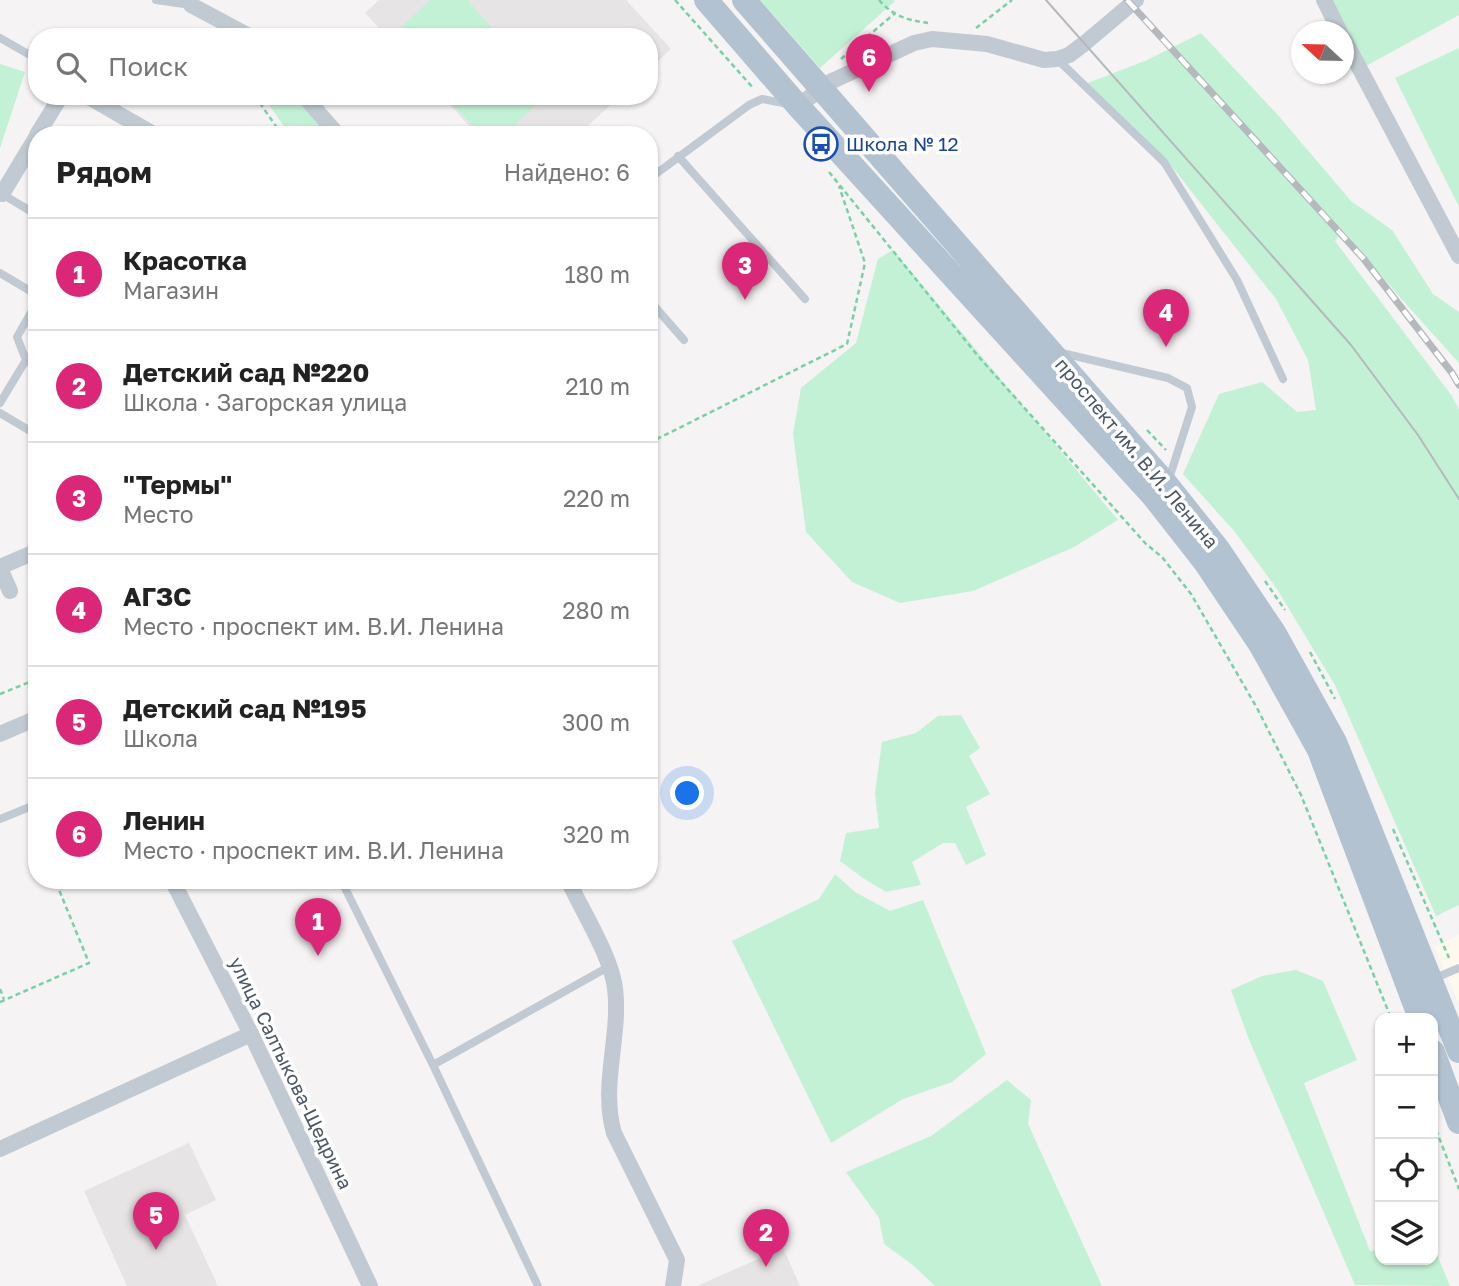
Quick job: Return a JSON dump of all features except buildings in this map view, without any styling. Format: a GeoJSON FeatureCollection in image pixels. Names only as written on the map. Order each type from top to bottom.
{"type":"FeatureCollection","features":[{"type":"Feature","properties":{"kind":"main road","name":"проспект им. В.И. Ленина"},"geometry":{"type":"LineString","coordinates":[[706,0],[798,106],[1154,497],[1205,562],[1260,644],[1319,750],[1418,1013]]}},
{"type":"Feature","properties":{"kind":"main road","name":"проспект им. В.И. Ленина"},"geometry":{"type":"LineString","coordinates":[[744,0],[1167,485],[1218,549],[1275,634],[1335,742],[1459,1051]]}},
{"type":"Feature","properties":{"kind":"main road"},"geometry":{"type":"LineString","coordinates":[[1438,1065],[1459,1122]]}},
{"type":"Feature","properties":{"kind":"street"},"geometry":{"type":"LineString","coordinates":[[798,106],[821,87],[914,43],[932,39],[987,44],[1044,60],[1057,60],[1069,55],[1136,0]]}},
{"type":"Feature","properties":{"kind":"street"},"geometry":{"type":"LineString","coordinates":[[1324,0],[1334,21]]}},
{"type":"Feature","properties":{"kind":"street"},"geometry":{"type":"LineString","coordinates":[[191,5],[234,28]]}},
{"type":"Feature","properties":{"kind":"street"},"geometry":{"type":"LineString","coordinates":[[1354,59],[1459,256]]}},
{"type":"Feature","properties":{"kind":"street"},"geometry":{"type":"LineString","coordinates":[[43,126],[55,105]]}},
{"type":"Feature","properties":{"kind":"street"},"geometry":{"type":"LineString","coordinates":[[103,105],[139,126]]}},
{"type":"Feature","properties":{"kind":"street"},"geometry":{"type":"LineString","coordinates":[[312,105],[330,126]]}},
{"type":"Feature","properties":{"kind":"street"},"geometry":{"type":"LineString","coordinates":[[1,194],[28,150]]}},
{"type":"Feature","properties":{"kind":"street"},"geometry":{"type":"LineString","coordinates":[[10,591],[0,568],[28,555]]}},
{"type":"Feature","properties":{"kind":"street"},"geometry":{"type":"LineString","coordinates":[[0,734],[28,722]]}},
{"type":"Feature","properties":{"kind":"street","name":"улица Салтыкова-Щедрина"},"geometry":{"type":"LineString","coordinates":[[178,889],[251,1034],[370,1286]]}},
{"type":"Feature","properties":{"kind":"street"},"geometry":{"type":"LineString","coordinates":[[572,889],[610,966],[615,989],[608,1096],[610,1119],[614,1133],[677,1260],[673,1286]]}},
{"type":"Feature","properties":{"kind":"street"},"geometry":{"type":"LineString","coordinates":[[0,1149],[251,1034]]}},
{"type":"Feature","properties":{"kind":"lane"},"geometry":{"type":"LineString","coordinates":[[156,0],[191,5]]}},
{"type":"Feature","properties":{"kind":"lane"},"geometry":{"type":"LineString","coordinates":[[0,38],[28,54]]}},
{"type":"Feature","properties":{"kind":"lane"},"geometry":{"type":"LineString","coordinates":[[1057,60],[1164,162],[1237,281],[1283,379]]}},
{"type":"Feature","properties":{"kind":"lane"},"geometry":{"type":"LineString","coordinates":[[658,172],[762,99],[798,106]]}},
{"type":"Feature","properties":{"kind":"lane"},"geometry":{"type":"LineString","coordinates":[[678,156],[805,299]]}},
{"type":"Feature","properties":{"kind":"lane"},"geometry":{"type":"LineString","coordinates":[[1,194],[28,210]]}},
{"type":"Feature","properties":{"kind":"lane"},"geometry":{"type":"LineString","coordinates":[[0,273],[28,290]]}},
{"type":"Feature","properties":{"kind":"lane"},"geometry":{"type":"LineString","coordinates":[[658,311],[684,341]]}},
{"type":"Feature","properties":{"kind":"lane"},"geometry":{"type":"LineString","coordinates":[[2,397],[26,360],[17,337],[28,318]]}},
{"type":"Feature","properties":{"kind":"lane"},"geometry":{"type":"LineString","coordinates":[[1050,351],[1168,378],[1187,388],[1192,407],[1167,485]]}},
{"type":"Feature","properties":{"kind":"lane"},"geometry":{"type":"LineString","coordinates":[[0,413],[28,430]]}},
{"type":"Feature","properties":{"kind":"lane"},"geometry":{"type":"LineString","coordinates":[[0,819],[26,808]]}},
{"type":"Feature","properties":{"kind":"lane"},"geometry":{"type":"LineString","coordinates":[[345,889],[538,1286]]}},
{"type":"Feature","properties":{"kind":"lane"},"geometry":{"type":"LineString","coordinates":[[433,1065],[610,966]]}},
{"type":"Feature","properties":{"kind":"lane"},"geometry":{"type":"LineString","coordinates":[[1432,979],[1459,968]]}},
{"type":"Feature","properties":{"kind":"path"},"geometry":{"type":"LineString","coordinates":[[879,0],[905,20],[930,23]]}},
{"type":"Feature","properties":{"kind":"path"},"geometry":{"type":"LineString","coordinates":[[976,28],[1012,0]]}},
{"type":"Feature","properties":{"kind":"path"},"geometry":{"type":"LineString","coordinates":[[834,65],[894,14]]}},
{"type":"Feature","properties":{"kind":"path"},"geometry":{"type":"LineString","coordinates":[[261,105],[276,126]]}},
{"type":"Feature","properties":{"kind":"path"},"geometry":{"type":"LineString","coordinates":[[658,439],[848,344],[865,263],[837,181],[978,356],[1146,544],[1162,557],[1191,594],[1257,708],[1301,795],[1389,1013]]}},
{"type":"Feature","properties":{"kind":"path"},"geometry":{"type":"LineString","coordinates":[[0,694],[28,683]]}},
{"type":"Feature","properties":{"kind":"path"},"geometry":{"type":"LineString","coordinates":[[26,808],[28,813]]}},
{"type":"Feature","properties":{"kind":"path"},"geometry":{"type":"LineString","coordinates":[[0,989],[2,1001],[89,963],[59,889]]}},
{"type":"Feature","properties":{"kind":"path"},"geometry":{"type":"LineString","coordinates":[[1438,1135],[1459,1189]]}},
{"type":"Feature","properties":{"kind":"shaded area"},"geometry":{"type":"Polygon","coordinates":[[[379,0],[626,0],[652,28],[379,28],[365,13],[379,0]]]}},
{"type":"Feature","properties":{"kind":"shaded area"},"geometry":{"type":"Polygon","coordinates":[[[658,35],[671,49],[658,61],[658,35]]]}},
{"type":"Feature","properties":{"kind":"shaded area"},"geometry":{"type":"Polygon","coordinates":[[[450,105],[610,105],[588,126],[469,126],[450,105]]]}},
{"type":"Feature","properties":{"kind":"shaded area"},"geometry":{"type":"Polygon","coordinates":[[[1459,935],[1459,1004],[1434,947],[1459,935]]]}},
{"type":"Feature","properties":{"kind":"shaded area"},"geometry":{"type":"Polygon","coordinates":[[[189,1143],[216,1200],[185,1215],[218,1286],[127,1286],[84,1191],[189,1143]]]}},
{"type":"Feature","properties":{"kind":"shaded area"},"geometry":{"type":"Polygon","coordinates":[[[783,1248],[800,1286],[697,1286],[783,1248]]]}},
{"type":"Feature","properties":{"kind":"green space"},"geometry":{"type":"Polygon","coordinates":[[[430,0],[467,0],[492,28],[400,28],[430,0]]]}},
{"type":"Feature","properties":{"kind":"green space"},"geometry":{"type":"Polygon","coordinates":[[[760,0],[893,0],[895,1],[820,68],[760,0]]]}},
{"type":"Feature","properties":{"kind":"green space"},"geometry":{"type":"Polygon","coordinates":[[[1332,0],[1459,0],[1459,15],[1366,66],[1354,43],[1354,21],[1343,21],[1332,0]]]}},
{"type":"Feature","properties":{"kind":"green space"},"geometry":{"type":"Polygon","coordinates":[[[1201,33],[1277,114],[1351,201],[1392,230],[1433,294],[1459,312],[1459,363],[1344,231],[1335,241],[1452,396],[1459,410],[1459,905],[1436,916],[1335,685],[1277,589],[1235,532],[1183,474],[1219,394],[1262,382],[1297,412],[1316,410],[1308,360],[1276,299],[1169,163],[1085,84],[1145,61],[1201,33]]]}},
{"type":"Feature","properties":{"kind":"green space"},"geometry":{"type":"Polygon","coordinates":[[[1459,48],[1459,207],[1395,78],[1459,48]]]}},
{"type":"Feature","properties":{"kind":"green space"},"geometry":{"type":"Polygon","coordinates":[[[0,64],[25,72],[0,148],[0,64]]]}},
{"type":"Feature","properties":{"kind":"green space"},"geometry":{"type":"Polygon","coordinates":[[[269,105],[304,105],[322,126],[284,126],[269,105]]]}},
{"type":"Feature","properties":{"kind":"green space"},"geometry":{"type":"Polygon","coordinates":[[[453,105],[536,105],[514,126],[473,126],[453,105]]]}},
{"type":"Feature","properties":{"kind":"green space"},"geometry":{"type":"Polygon","coordinates":[[[893,250],[1118,520],[1074,547],[973,591],[900,603],[852,582],[806,532],[793,434],[801,388],[856,343],[878,259],[893,250]]]}},
{"type":"Feature","properties":{"kind":"green space"},"geometry":{"type":"Polygon","coordinates":[[[961,715],[980,748],[969,756],[990,794],[966,807],[986,855],[966,865],[955,843],[943,843],[912,862],[921,885],[886,892],[840,861],[846,833],[879,828],[875,793],[882,742],[916,733],[938,716],[961,715]]]}},
{"type":"Feature","properties":{"kind":"green space"},"geometry":{"type":"Polygon","coordinates":[[[835,874],[855,892],[890,911],[923,900],[986,1054],[952,1082],[903,1099],[831,1143],[732,941],[819,899],[835,874]]]}},
{"type":"Feature","properties":{"kind":"green space"},"geometry":{"type":"Polygon","coordinates":[[[1296,970],[1323,981],[1357,1060],[1304,1083],[1370,1251],[1375,1250],[1375,1265],[1438,1265],[1438,1257],[1450,1286],[1355,1285],[1248,1037],[1231,990],[1262,976],[1296,970]]]}},
{"type":"Feature","properties":{"kind":"green space"},"geometry":{"type":"Polygon","coordinates":[[[1007,1080],[1031,1100],[1028,1124],[1102,1286],[935,1286],[884,1244],[879,1218],[846,1172],[931,1136],[1007,1080]]]}},
{"type":"Feature","properties":{"kind":"tram line"},"geometry":{"type":"LineString","coordinates":[[1046,0],[1351,345],[1418,435],[1459,499]]}},
{"type":"Feature","properties":{"kind":"railway"},"geometry":{"type":"LineString","coordinates":[[1127,0],[1363,258],[1459,385]]}},
{"type":"Feature","properties":{"kind":"place","name":"Ленин"},"geometry":{"type":"Point","coordinates":[869,92]}},
{"type":"Feature","properties":{"kind":"place","name":"Школа № 12"},"geometry":{"type":"Point","coordinates":[821,144]}},
{"type":"Feature","properties":{"kind":"place","name":"\"Термы\""},"geometry":{"type":"Point","coordinates":[745,300]}},
{"type":"Feature","properties":{"kind":"place","name":"АГЗС"},"geometry":{"type":"Point","coordinates":[1166,347]}},
{"type":"Feature","properties":{"kind":"place","name":"Красотка"},"geometry":{"type":"Point","coordinates":[318,956]}},
{"type":"Feature","properties":{"kind":"place","name":"Детский сад №195"},"geometry":{"type":"Point","coordinates":[156,1250]}},
{"type":"Feature","properties":{"kind":"place","name":"Детский сад №220"},"geometry":{"type":"Point","coordinates":[766,1267]}}]}
